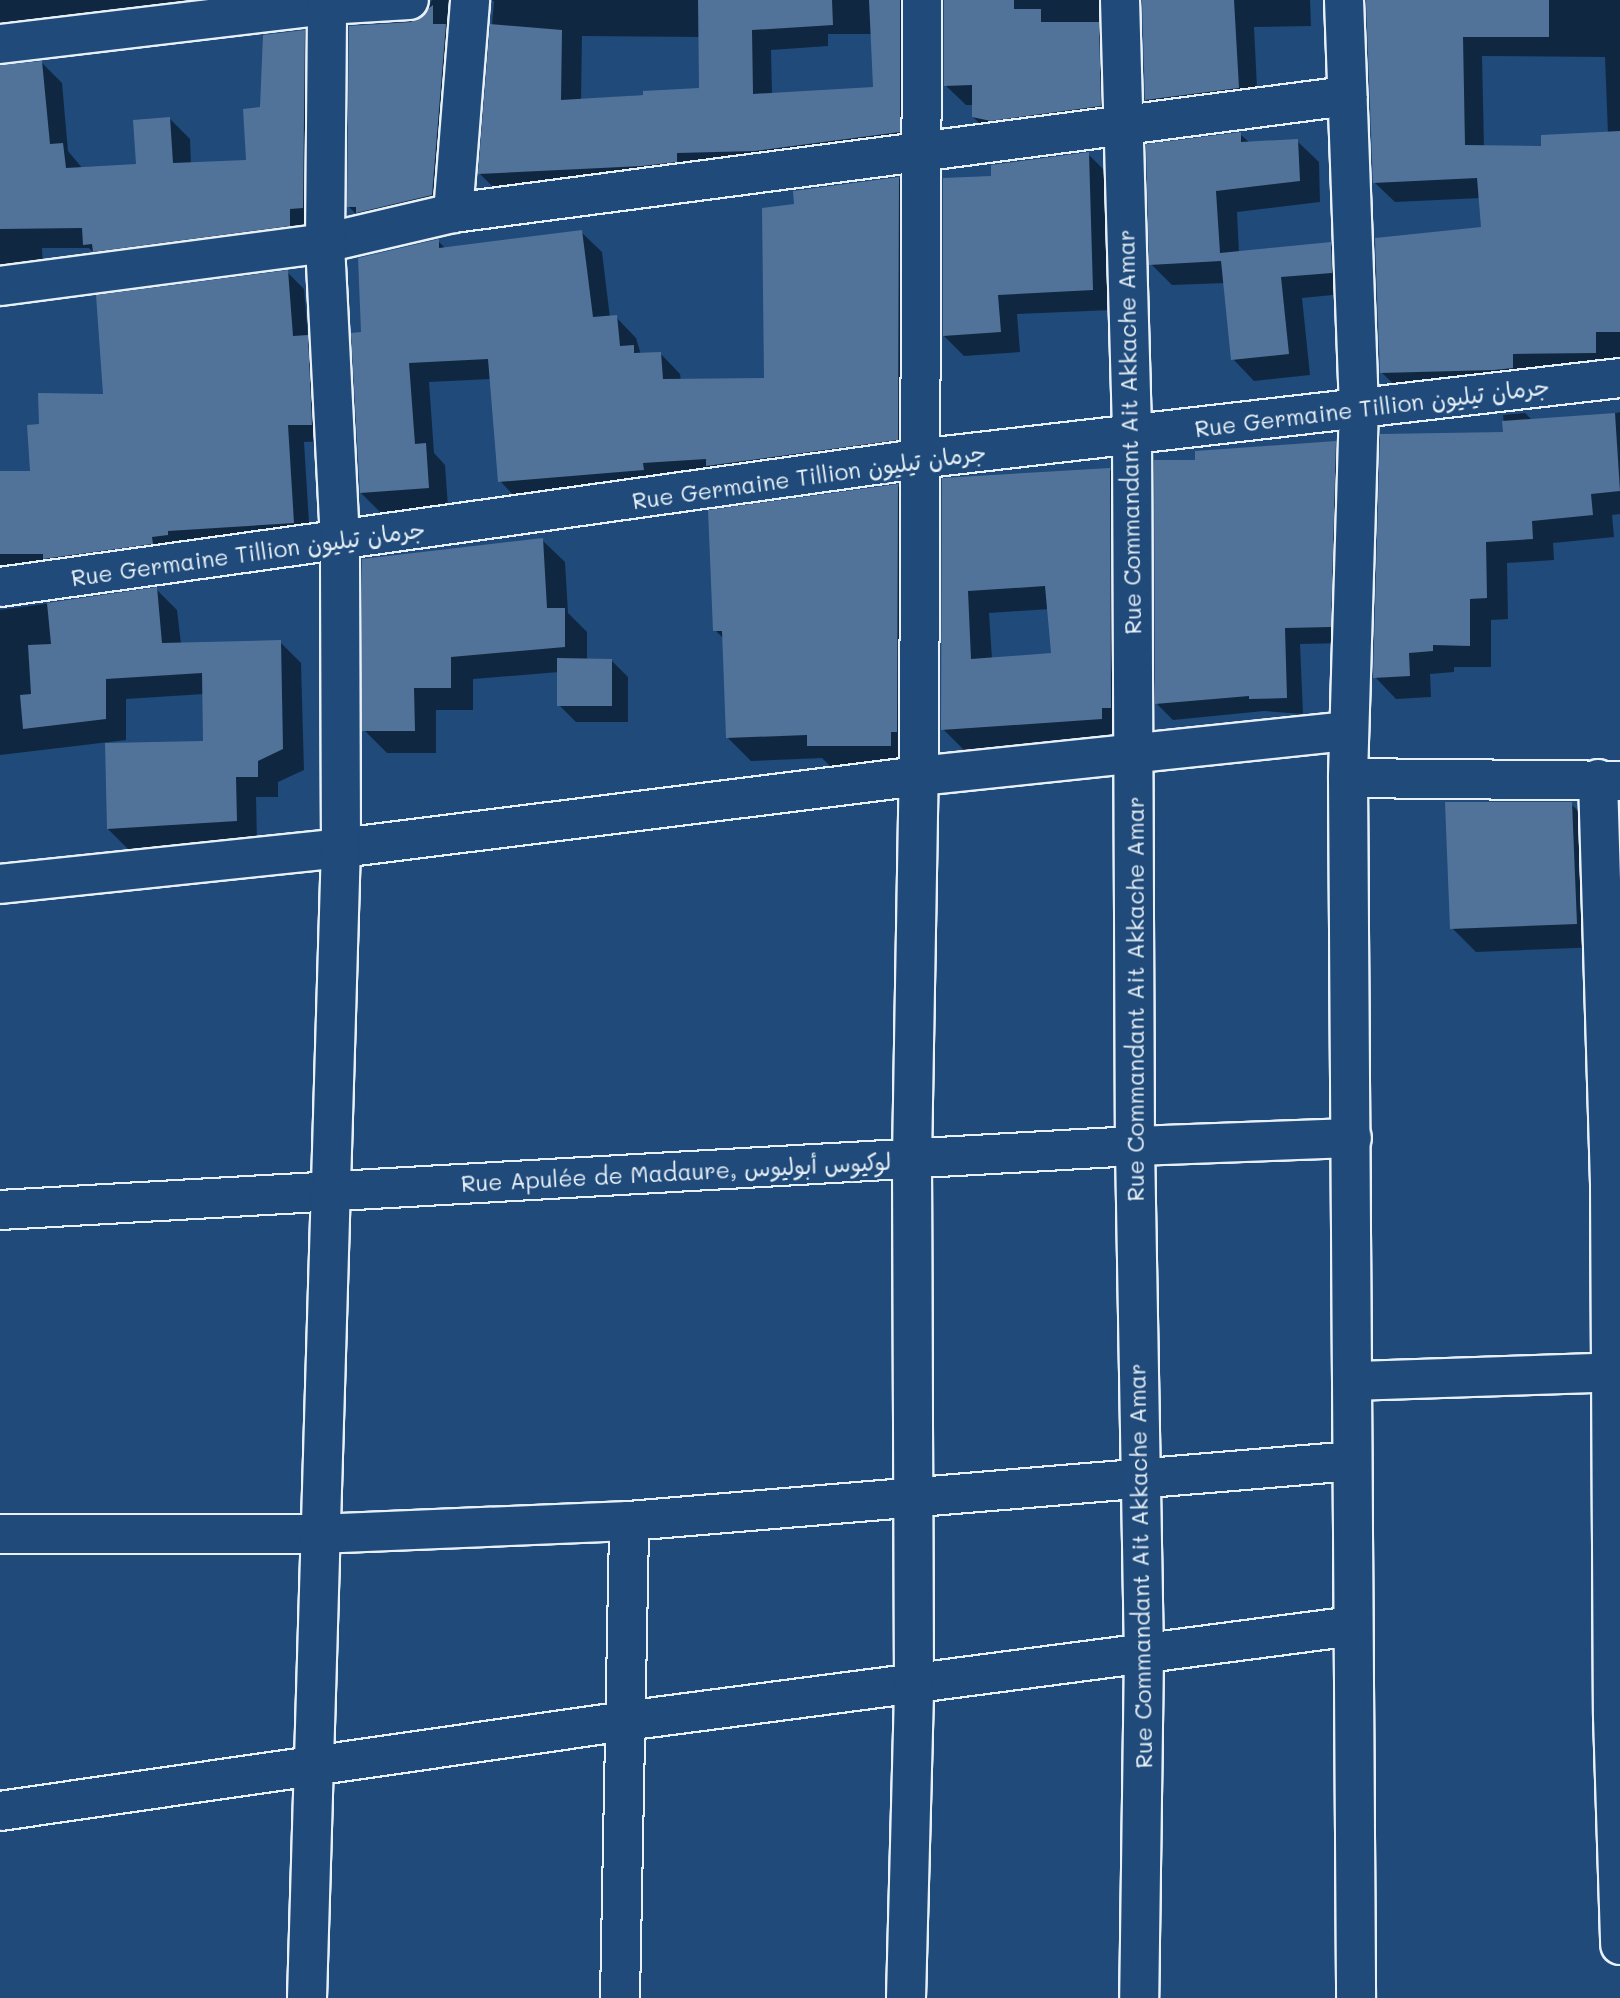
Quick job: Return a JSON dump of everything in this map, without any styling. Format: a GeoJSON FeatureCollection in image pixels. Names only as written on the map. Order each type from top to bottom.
{"type":"FeatureCollection","features":[{"type":"Feature","properties":{"kind":"street"},"geometry":{"type":"LineString","coordinates":[[0,44],[327,3],[409,0]]}},
{"type":"Feature","properties":{"kind":"street"},"geometry":{"type":"LineString","coordinates":[[453,213],[470,0]]}},
{"type":"Feature","properties":{"kind":"street"},"geometry":{"type":"LineString","coordinates":[[906,1998],[914,1683],[912,1159],[919,776],[918,459],[922,0]]}},
{"type":"Feature","properties":{"kind":"street","name":"Rue Commandant Ait Akkache Amar"},"geometry":{"type":"LineString","coordinates":[[1120,0],[1132,436],[1135,1146],[1144,1654],[1139,1998]]}},
{"type":"Feature","properties":{"kind":"street"},"geometry":{"type":"LineString","coordinates":[[1344,0],[1359,405],[1348,778],[1355,1381],[1352,1461],[1356,1998]]}},
{"type":"Feature","properties":{"kind":"street"},"geometry":{"type":"LineString","coordinates":[[307,1998],[317,1534],[334,1192],[341,848],[340,541],[324,243],[327,3]]}},
{"type":"Feature","properties":{"kind":"street"},"geometry":{"type":"LineString","coordinates":[[0,286],[324,243],[453,213],[1347,96]]}},
{"type":"Feature","properties":{"kind":"street","name":"Rue Germaine Tillion جرمان تيليون"},"geometry":{"type":"LineString","coordinates":[[0,587],[918,459],[1132,436],[1359,405],[1620,378]]}},
{"type":"Feature","properties":{"kind":"street"},"geometry":{"type":"LineString","coordinates":[[0,884],[341,848],[919,776],[1349,731]]}},
{"type":"Feature","properties":{"kind":"street"},"geometry":{"type":"LineString","coordinates":[[1348,778],[1609,780],[1615,1186],[1616,1716],[1620,1945]]}},
{"type":"Feature","properties":{"kind":"street","name":"Rue Apulée de Madaure, لوكيوس أبوليوس"},"geometry":{"type":"LineString","coordinates":[[0,1210],[1135,1146],[1352,1138]]}},
{"type":"Feature","properties":{"kind":"street"},"geometry":{"type":"LineString","coordinates":[[1355,1381],[1616,1372]]}},
{"type":"Feature","properties":{"kind":"street"},"geometry":{"type":"LineString","coordinates":[[0,1534],[317,1534],[629,1521],[1352,1461]]}},
{"type":"Feature","properties":{"kind":"street"},"geometry":{"type":"LineString","coordinates":[[620,1998],[629,1521]]}},
{"type":"Feature","properties":{"kind":"street"},"geometry":{"type":"LineString","coordinates":[[0,1811],[314,1768],[625,1721],[1353,1626]]}},
{"type":"Feature","properties":{"kind":"building"},"geometry":{"type":"Polygon","coordinates":[[[698,0],[832,0],[833,25],[752,30],[753,94],[873,87],[869,0],[900,0],[900,132],[755,151],[677,153],[677,162],[642,166],[478,174],[490,24],[562,30],[561,100],[643,95],[643,91],[699,88],[698,0]]]}},
{"type":"Feature","properties":{"kind":"building"},"geometry":{"type":"Polygon","coordinates":[[[944,0],[1014,0],[1014,9],[1041,9],[1041,22],[1099,22],[1101,106],[991,121],[972,117],[972,85],[944,86],[944,0]]]}},
{"type":"Feature","properties":{"kind":"building"},"geometry":{"type":"Polygon","coordinates":[[[1142,0],[1234,0],[1239,88],[1145,100],[1142,0]]]}},
{"type":"Feature","properties":{"kind":"building"},"geometry":{"type":"Polygon","coordinates":[[[1366,0],[1549,0],[1549,37],[1463,37],[1465,145],[1541,146],[1541,135],[1620,131],[1620,332],[1596,332],[1596,353],[1513,354],[1513,368],[1494,370],[1380,373],[1375,238],[1481,227],[1477,178],[1373,183],[1366,0]]]}},
{"type":"Feature","properties":{"kind":"building"},"geometry":{"type":"Polygon","coordinates":[[[433,5],[433,24],[446,24],[432,195],[356,213],[356,207],[347,207],[349,26],[411,22],[433,5]]]}},
{"type":"Feature","properties":{"kind":"building"},"geometry":{"type":"Polygon","coordinates":[[[305,30],[303,208],[290,209],[290,226],[93,252],[92,244],[83,245],[82,228],[0,229],[0,65],[42,61],[50,144],[63,143],[66,168],[136,164],[133,120],[170,117],[173,163],[246,160],[243,109],[260,107],[263,35],[305,30]]]}},
{"type":"Feature","properties":{"kind":"building"},"geometry":{"type":"Polygon","coordinates":[[[1241,132],[1241,142],[1298,139],[1300,181],[1216,191],[1220,253],[1331,242],[1332,273],[1281,277],[1289,354],[1231,360],[1221,261],[1149,265],[1146,144],[1241,132]]]}},
{"type":"Feature","properties":{"kind":"building"},"geometry":{"type":"Polygon","coordinates":[[[1089,152],[1093,290],[998,295],[1001,332],[943,336],[943,178],[991,176],[991,165],[1089,152]]]}},
{"type":"Feature","properties":{"kind":"building"},"geometry":{"type":"Polygon","coordinates":[[[899,177],[898,440],[706,466],[706,459],[643,463],[644,470],[498,482],[488,359],[409,363],[415,444],[426,443],[429,488],[360,493],[351,333],[361,332],[358,258],[439,239],[439,248],[582,230],[593,317],[617,315],[620,346],[634,345],[634,353],[661,352],[663,379],[764,378],[762,208],[794,204],[793,191],[899,177]]]}},
{"type":"Feature","properties":{"kind":"building"},"geometry":{"type":"Polygon","coordinates":[[[288,270],[293,336],[308,335],[312,425],[288,425],[294,523],[168,531],[168,535],[152,537],[153,544],[43,559],[43,554],[0,554],[0,471],[30,471],[27,425],[39,424],[38,393],[103,394],[96,295],[288,270]]]}},
{"type":"Feature","properties":{"kind":"building"},"geometry":{"type":"Polygon","coordinates":[[[1615,413],[1620,491],[1591,494],[1593,515],[1532,521],[1533,539],[1486,542],[1487,598],[1470,599],[1470,646],[1433,645],[1433,651],[1409,653],[1410,676],[1373,678],[1380,434],[1503,432],[1502,421],[1615,413]]]}},
{"type":"Feature","properties":{"kind":"building"},"geometry":{"type":"Polygon","coordinates":[[[1336,441],[1331,627],[1285,628],[1287,698],[1249,699],[1249,696],[1155,704],[1154,460],[1195,460],[1195,451],[1336,441]]]}},
{"type":"Feature","properties":{"kind":"building"},"geometry":{"type":"Polygon","coordinates":[[[1110,468],[1111,708],[1102,708],[1102,719],[941,730],[942,478],[1110,468]],[[1045,586],[968,591],[971,659],[1051,653],[1045,586]]]}},
{"type":"Feature","properties":{"kind":"building"},"geometry":{"type":"Polygon","coordinates":[[[898,484],[897,732],[891,732],[891,746],[807,746],[807,735],[726,738],[722,631],[713,631],[708,510],[898,484]]]}},
{"type":"Feature","properties":{"kind":"building"},"geometry":{"type":"Polygon","coordinates":[[[543,538],[547,608],[565,608],[565,647],[451,657],[451,688],[414,688],[415,731],[362,731],[362,559],[543,538]]]}},
{"type":"Feature","properties":{"kind":"building"},"geometry":{"type":"Polygon","coordinates":[[[157,587],[162,643],[281,640],[283,749],[258,761],[258,777],[236,777],[237,821],[107,829],[105,743],[203,741],[202,673],[106,679],[106,719],[23,729],[20,695],[31,694],[28,645],[51,644],[47,603],[157,587]]]}},
{"type":"Feature","properties":{"kind":"building"},"geometry":{"type":"Polygon","coordinates":[[[557,658],[612,659],[612,706],[557,706],[557,658]]]}},
{"type":"Feature","properties":{"kind":"building"},"geometry":{"type":"Polygon","coordinates":[[[1445,802],[1572,802],[1577,924],[1450,929],[1445,802]]]}}]}
